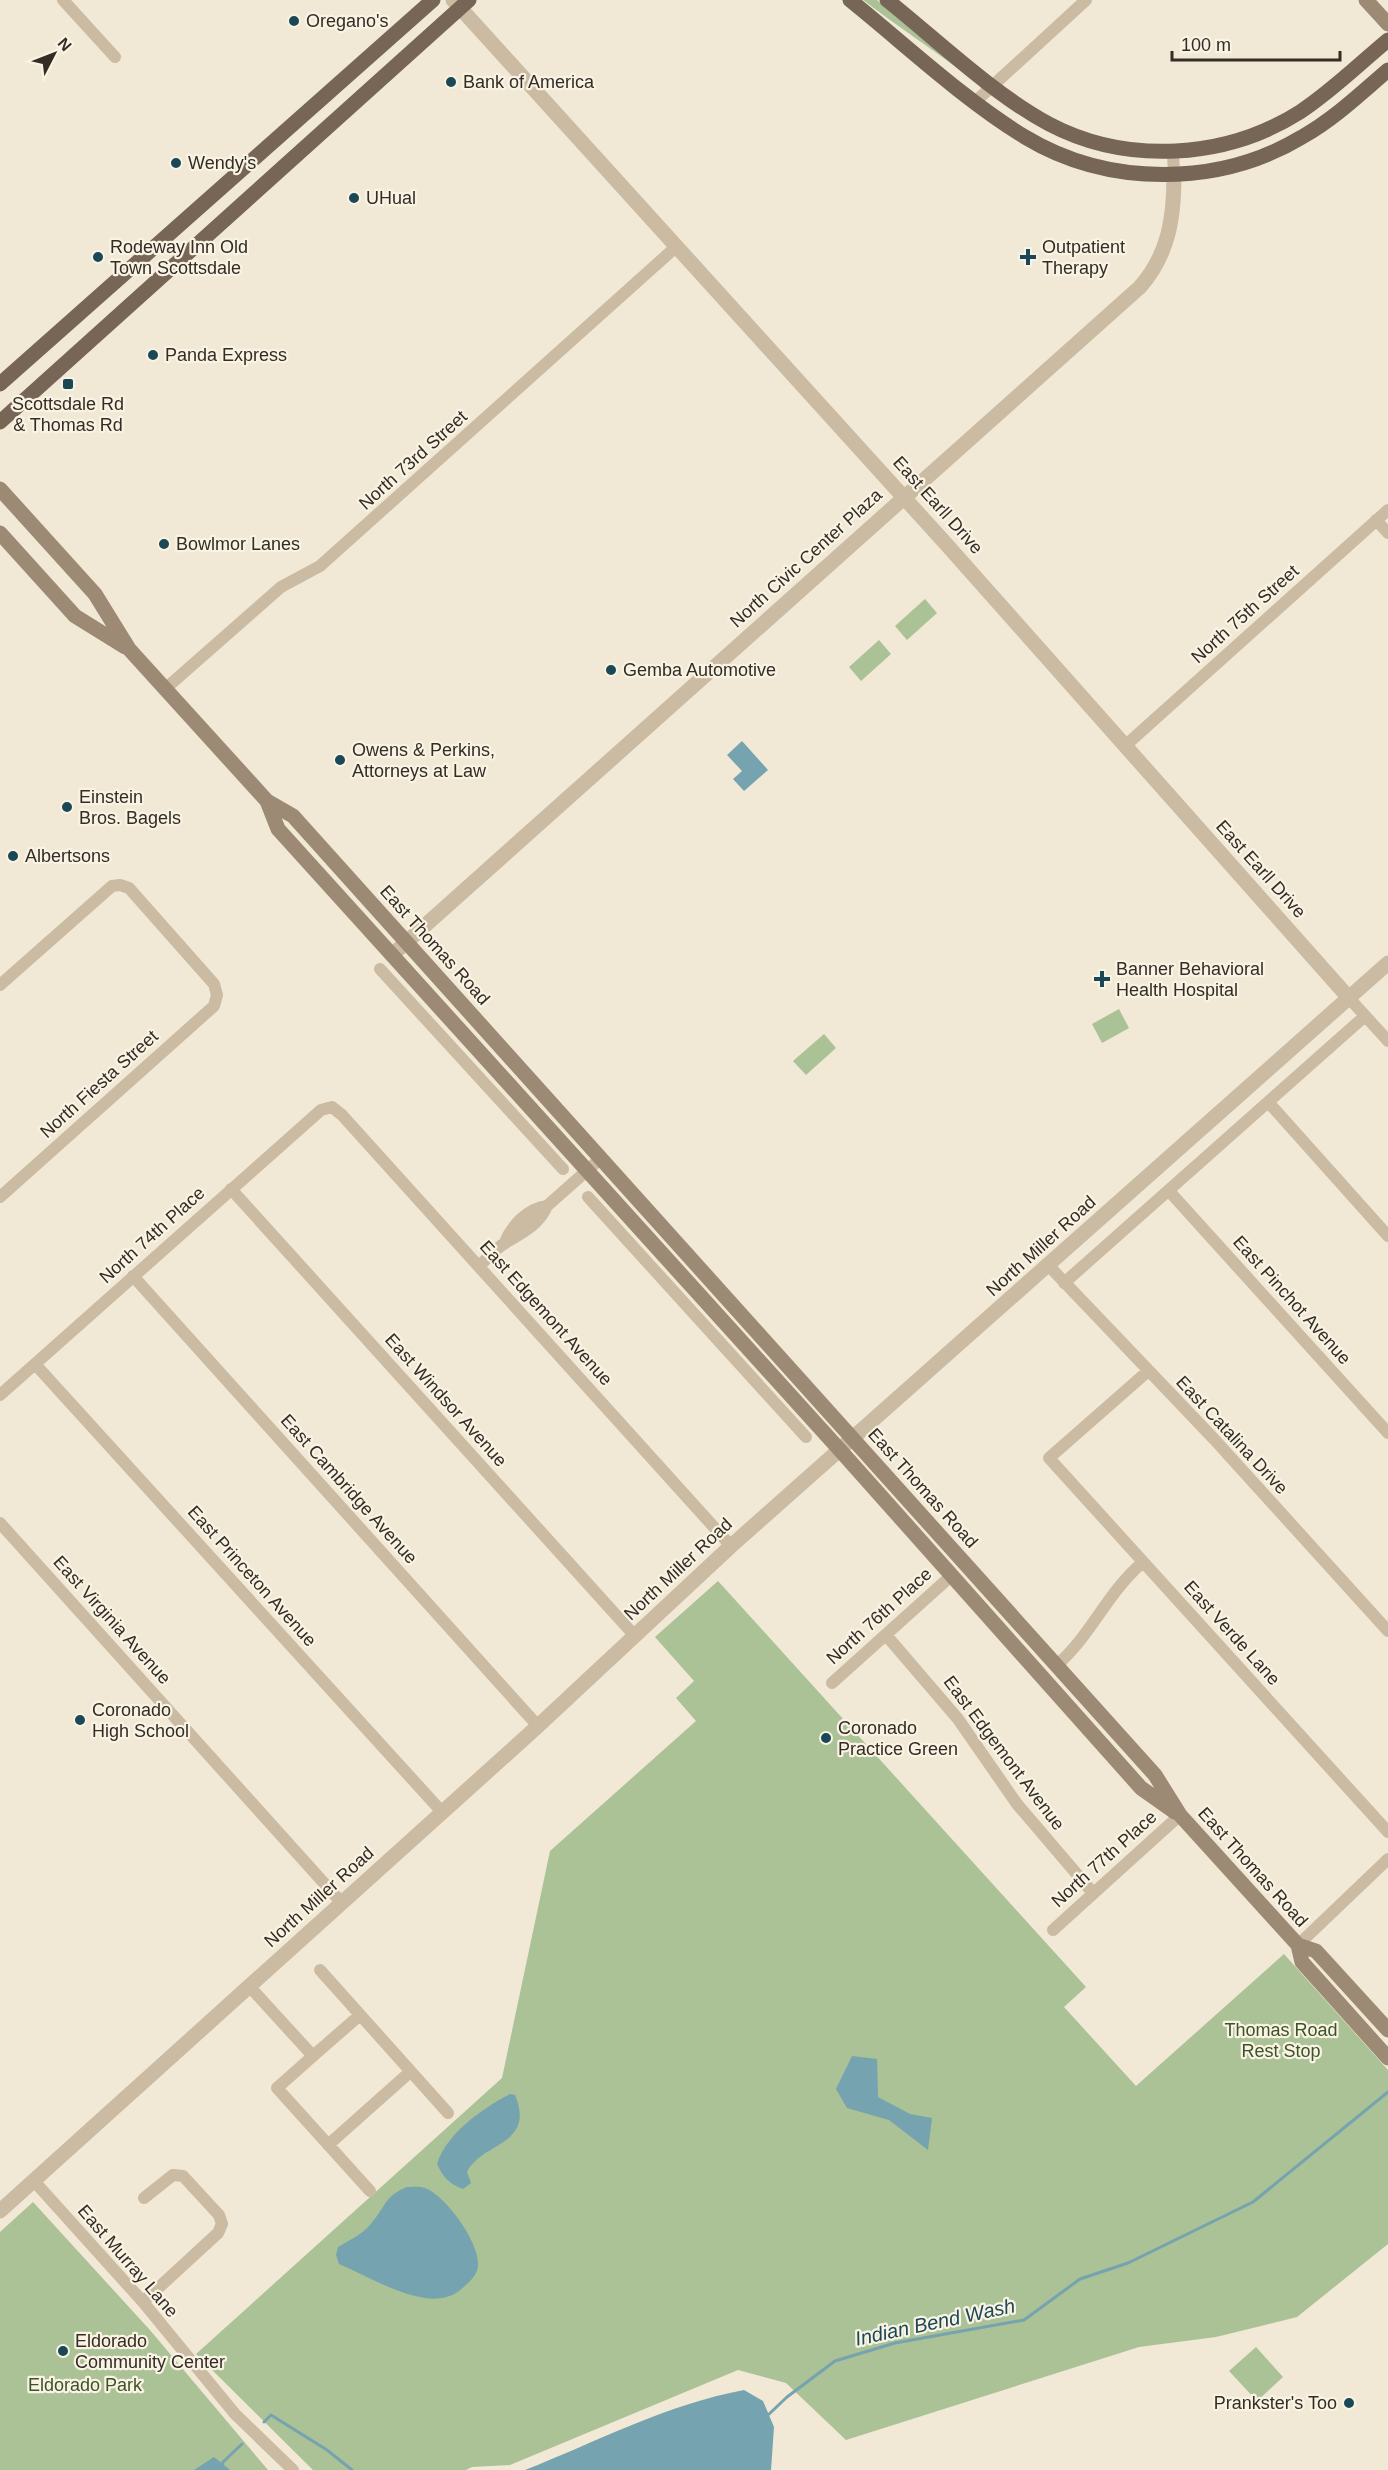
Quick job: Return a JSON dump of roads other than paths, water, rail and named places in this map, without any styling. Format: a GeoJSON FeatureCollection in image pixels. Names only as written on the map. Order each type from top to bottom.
{"type":"FeatureCollection","features":[{"type":"Feature","properties":{"kind":"main road"},"geometry":{"type":"LineString","coordinates":[[0,384],[433,0]]}},
{"type":"Feature","properties":{"kind":"main road"},"geometry":{"type":"LineString","coordinates":[[850,0],[976,101],[1026,137],[1070,158],[1120,171],[1174,175],[1224,168],[1282,148],[1334,116],[1388,70]]}},
{"type":"Feature","properties":{"kind":"main road"},"geometry":{"type":"LineString","coordinates":[[887,0],[1032,114],[1075,135],[1125,148],[1173,152],[1224,144],[1262,132],[1281,123],[1316,101],[1388,40]]}},
{"type":"Feature","properties":{"kind":"main road"},"geometry":{"type":"LineString","coordinates":[[1366,0],[1388,24]]}},
{"type":"Feature","properties":{"kind":"main road"},"geometry":{"type":"LineString","coordinates":[[0,422],[461,3]]}},
{"type":"Feature","properties":{"kind":"main road","name":"East Thomas Road"},"geometry":{"type":"LineString","coordinates":[[0,489],[95,594],[129,650],[267,801],[293,816],[1155,1775],[1179,1815],[1298,1945],[1316,1951],[1388,2030]]}},
{"type":"Feature","properties":{"kind":"main road","name":"East Thomas Road"},"geometry":{"type":"LineString","coordinates":[[0,533],[75,616],[129,650]]}},
{"type":"Feature","properties":{"kind":"main road","name":"East Thomas Road"},"geometry":{"type":"LineString","coordinates":[[267,801],[278,829],[616,1204],[760,1375],[839,1449],[1141,1788],[1179,1815]]}},
{"type":"Feature","properties":{"kind":"main road","name":"East Thomas Road"},"geometry":{"type":"LineString","coordinates":[[1298,1945],[1302,1962],[1388,2058]]}},
{"type":"Feature","properties":{"kind":"street"},"geometry":{"type":"LineString","coordinates":[[63,0],[115,57]]}},
{"type":"Feature","properties":{"kind":"street"},"geometry":{"type":"LineString","coordinates":[[976,101],[1086,0]]}},
{"type":"Feature","properties":{"kind":"street","name":"East Earll Drive"},"geometry":{"type":"LineString","coordinates":[[461,3],[904,496],[1388,1041]]}},
{"type":"Feature","properties":{"kind":"street","name":"North Civic Center Plaza"},"geometry":{"type":"LineString","coordinates":[[392,954],[1124,302],[1150,275],[1165,249],[1174,216],[1173,152]]}},
{"type":"Feature","properties":{"kind":"street","name":"North 73rd Street"},"geometry":{"type":"LineString","coordinates":[[165,689],[281,588],[320,566],[677,246]]}},
{"type":"Feature","properties":{"kind":"street","name":"North 75th Street"},"geometry":{"type":"LineString","coordinates":[[1126,745],[1388,510]]}},
{"type":"Feature","properties":{"kind":"street"},"geometry":{"type":"LineString","coordinates":[[1376,520],[1388,533]]}},
{"type":"Feature","properties":{"kind":"street","name":"North Fiesta Street"},"geometry":{"type":"LineString","coordinates":[[0,985],[112,886],[120,885],[129,888],[200,968],[214,984],[217,995],[214,1006],[0,1197]]}},
{"type":"Feature","properties":{"kind":"street","name":"North Miller Road"},"geometry":{"type":"LineString","coordinates":[[0,2211],[538,1726],[731,1546],[1388,963]]}},
{"type":"Feature","properties":{"kind":"street"},"geometry":{"type":"LineString","coordinates":[[380,969],[563,1169]]}},
{"type":"Feature","properties":{"kind":"street"},"geometry":{"type":"LineString","coordinates":[[1064,1284],[1365,1016]]}},
{"type":"Feature","properties":{"kind":"street"},"geometry":{"type":"LineString","coordinates":[[437,1032],[451,1019]]}},
{"type":"Feature","properties":{"kind":"street"},"geometry":{"type":"LineString","coordinates":[[1269,1103],[1388,1236]]}},
{"type":"Feature","properties":{"kind":"street","name":"North 74th Place"},"geometry":{"type":"LineString","coordinates":[[0,1395],[321,1110],[332,1107]]}},
{"type":"Feature","properties":{"kind":"street","name":"East Edgemont Avenue"},"geometry":{"type":"LineString","coordinates":[[332,1107],[342,1115],[731,1546]]}},
{"type":"Feature","properties":{"kind":"street"},"geometry":{"type":"LineString","coordinates":[[542,1146],[568,1123]]}},
{"type":"Feature","properties":{"kind":"street"},"geometry":{"type":"LineString","coordinates":[[479,1266],[504,1244],[518,1239],[543,1216],[547,1206],[600,1159]]}},
{"type":"Feature","properties":{"kind":"street","name":"East Windsor Avenue"},"geometry":{"type":"LineString","coordinates":[[231,1189],[635,1635]]}},
{"type":"Feature","properties":{"kind":"street","name":"East Pinchot Avenue"},"geometry":{"type":"LineString","coordinates":[[1169,1191],[1388,1433]]}},
{"type":"Feature","properties":{"kind":"street"},"geometry":{"type":"LineString","coordinates":[[604,1215],[630,1192]]}},
{"type":"Feature","properties":{"kind":"street","name":"East Thomas Road"},"geometry":{"type":"LineString","coordinates":[[588,1197],[760,1375],[806,1437]]}},
{"type":"Feature","properties":{"kind":"street","name":"East Catalina Drive"},"geometry":{"type":"LineString","coordinates":[[1048,1265],[1147,1372],[1214,1439],[1388,1631]]}},
{"type":"Feature","properties":{"kind":"street","name":"East Cambridge Avenue"},"geometry":{"type":"LineString","coordinates":[[133,1276],[538,1726]]}},
{"type":"Feature","properties":{"kind":"street","name":"East Princeton Avenue"},"geometry":{"type":"LineString","coordinates":[[35,1364],[442,1812]]}},
{"type":"Feature","properties":{"kind":"street","name":"East Verde Lane"},"geometry":{"type":"LineString","coordinates":[[1147,1372],[1049,1458],[1388,1832]]}},
{"type":"Feature","properties":{"kind":"street","name":"East Virginia Avenue"},"geometry":{"type":"LineString","coordinates":[[0,1522],[341,1902]]}},
{"type":"Feature","properties":{"kind":"street"},"geometry":{"type":"LineString","coordinates":[[1057,1665],[1084,1638],[1114,1590],[1143,1562]]}},
{"type":"Feature","properties":{"kind":"street","name":"North 76th Place"},"geometry":{"type":"LineString","coordinates":[[832,1683],[951,1576]]}},
{"type":"Feature","properties":{"kind":"street","name":"East Edgemont Avenue"},"geometry":{"type":"LineString","coordinates":[[886,1635],[958,1719],[1017,1804],[1093,1893]]}},
{"type":"Feature","properties":{"kind":"street","name":"North 77th Place"},"geometry":{"type":"LineString","coordinates":[[1053,1930],[1179,1815]]}},
{"type":"Feature","properties":{"kind":"street"},"geometry":{"type":"LineString","coordinates":[[1298,1945],[1388,1859]]}},
{"type":"Feature","properties":{"kind":"street"},"geometry":{"type":"LineString","coordinates":[[320,1970],[448,2112]]}},
{"type":"Feature","properties":{"kind":"street"},"geometry":{"type":"LineString","coordinates":[[249,1986],[313,2056]]}},
{"type":"Feature","properties":{"kind":"street"},"geometry":{"type":"LineString","coordinates":[[360,2015],[277,2088],[370,2192]]}},
{"type":"Feature","properties":{"kind":"street"},"geometry":{"type":"LineString","coordinates":[[328,2145],[410,2072]]}},
{"type":"Feature","properties":{"kind":"street"},"geometry":{"type":"LineString","coordinates":[[143,2302],[218,2233],[222,2224],[219,2215],[183,2176],[173,2175],[144,2198]]}},
{"type":"Feature","properties":{"kind":"street","name":"East Murray Lane"},"geometry":{"type":"LineString","coordinates":[[34,2181],[143,2302],[235,2414],[293,2470]]}},
{"type":"Feature","properties":{"kind":"water"},"geometry":{"type":"Polygon","coordinates":[[[742,741],[768,770],[744,791],[733,779],[742,771],[727,755],[742,741]]]}},
{"type":"Feature","properties":{"kind":"water"},"geometry":{"type":"Polygon","coordinates":[[[852,2056],[877,2059],[878,2097],[910,2114],[932,2118],[928,2150],[889,2120],[847,2108],[836,2089],[852,2056]]]}},
{"type":"Feature","properties":{"kind":"water"},"geometry":{"type":"Polygon","coordinates":[[[510,2094],[515,2095],[520,2112],[513,2134],[474,2162],[467,2172],[471,2183],[463,2189],[454,2185],[444,2176],[437,2164],[448,2142],[477,2114],[510,2094]]]}},
{"type":"Feature","properties":{"kind":"water"},"geometry":{"type":"Polygon","coordinates":[[[407,2187],[425,2188],[442,2200],[460,2221],[474,2245],[478,2266],[476,2274],[459,2291],[443,2298],[414,2296],[392,2288],[339,2264],[336,2255],[338,2247],[367,2229],[389,2198],[407,2187]]]}},
{"type":"Feature","properties":{"kind":"water"},"geometry":{"type":"Polygon","coordinates":[[[744,2390],[763,2401],[774,2427],[771,2470],[525,2470],[660,2414],[716,2396],[744,2390]]]}},
{"type":"Feature","properties":{"kind":"water"},"geometry":{"type":"Polygon","coordinates":[[[214,2457],[230,2470],[194,2470],[214,2457]]]}},
{"type":"Feature","properties":{"kind":"waterway","name":"Indian Bend Wash"},"geometry":{"type":"LineString","coordinates":[[767,2416],[787,2397],[835,2361],[895,2343],[1024,2320],[1080,2279],[1128,2263],[1253,2202],[1388,2092]]}},
{"type":"Feature","properties":{"kind":"waterway","name":"Indian Bend Wash"},"geometry":{"type":"LineString","coordinates":[[264,2422],[271,2415],[327,2450],[352,2470]]}},
{"type":"Feature","properties":{"kind":"waterway","name":"Indian Bend Wash"},"geometry":{"type":"LineString","coordinates":[[219,2470],[223,2462],[242,2444]]}},
{"type":"Feature","properties":{"kind":"place","name":"Oregano's"},"geometry":{"type":"Point","coordinates":[294,21]}},
{"type":"Feature","properties":{"kind":"place","name":"Bank of America"},"geometry":{"type":"Point","coordinates":[451,82]}},
{"type":"Feature","properties":{"kind":"place","name":"Wendy's"},"geometry":{"type":"Point","coordinates":[176,163]}},
{"type":"Feature","properties":{"kind":"place","name":"UHual"},"geometry":{"type":"Point","coordinates":[354,198]}},
{"type":"Feature","properties":{"kind":"place","name":"Rodeway Inn Old Town Scottsdale"},"geometry":{"type":"Point","coordinates":[98,257]}},
{"type":"Feature","properties":{"kind":"place","name":"Outpatient Therapy"},"geometry":{"type":"Point","coordinates":[1028,257]}},
{"type":"Feature","properties":{"kind":"place","name":"Panda Express"},"geometry":{"type":"Point","coordinates":[153,355]}},
{"type":"Feature","properties":{"kind":"place","name":"Scottsdale Rd & Thomas Rd"},"geometry":{"type":"Point","coordinates":[68,384]}},
{"type":"Feature","properties":{"kind":"place","name":"Bowlmor Lanes"},"geometry":{"type":"Point","coordinates":[164,544]}},
{"type":"Feature","properties":{"kind":"place","name":"Gemba Automotive"},"geometry":{"type":"Point","coordinates":[611,670]}},
{"type":"Feature","properties":{"kind":"place","name":"Owens & Perkins, Attorneys at Law"},"geometry":{"type":"Point","coordinates":[340,760]}},
{"type":"Feature","properties":{"kind":"place","name":"Einstein Bros. Bagels"},"geometry":{"type":"Point","coordinates":[67,807]}},
{"type":"Feature","properties":{"kind":"place","name":"Albertsons"},"geometry":{"type":"Point","coordinates":[13,856]}},
{"type":"Feature","properties":{"kind":"place","name":"Banner Behavioral Health Hospital"},"geometry":{"type":"Point","coordinates":[1102,979]}},
{"type":"Feature","properties":{"kind":"place","name":"Coronado High School"},"geometry":{"type":"Point","coordinates":[80,1720]}},
{"type":"Feature","properties":{"kind":"place","name":"Coronado Practice Green"},"geometry":{"type":"Point","coordinates":[826,1738]}},
{"type":"Feature","properties":{"kind":"place","name":"Eldorado Community Center"},"geometry":{"type":"Point","coordinates":[63,2351]}},
{"type":"Feature","properties":{"kind":"place","name":"Prankster's Too"},"geometry":{"type":"Point","coordinates":[1349,2403]}},
{"type":"Feature","properties":{"kind":"park label","name":"Thomas Road Rest Stop"},"geometry":{"type":"Point","coordinates":[1281,2040]}},
{"type":"Feature","properties":{"kind":"park label","name":"Eldorado Park"},"geometry":{"type":"Point","coordinates":[85,2385]}}]}
